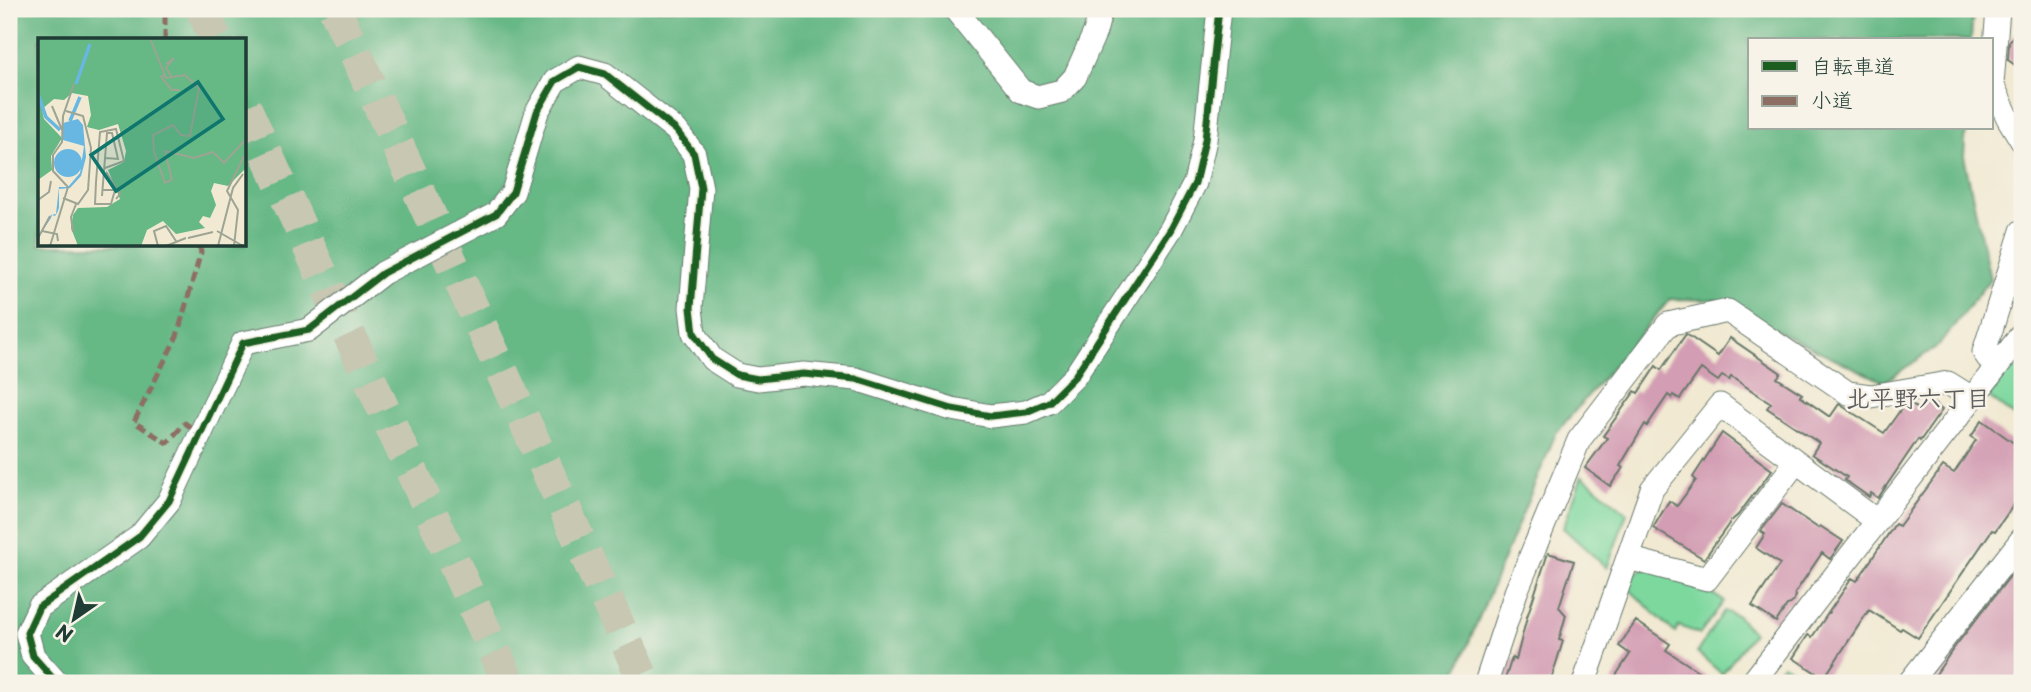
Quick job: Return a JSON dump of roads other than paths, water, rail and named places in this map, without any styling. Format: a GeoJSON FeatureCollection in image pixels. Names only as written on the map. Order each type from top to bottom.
{"type":"FeatureCollection","features":[{"type":"Feature","properties":{"kind":"street"},"geometry":{"type":"LineString","coordinates":[[955,9],[1021,91],[1038,97],[1062,91],[1075,77],[1095,32],[1101,9]]}},
{"type":"Feature","properties":{"kind":"street"},"geometry":{"type":"LineString","coordinates":[[57,683],[33,656],[27,632],[38,607],[139,537],[169,501],[243,343],[309,330],[383,273],[496,214],[513,192],[537,112],[555,81],[579,67],[605,74],[676,130],[694,154],[701,188],[691,308],[694,333],[712,359],[737,375],[758,379],[804,374],[856,379],[952,409],[992,416],[1026,412],[1049,402],[1075,376],[1171,229],[1195,183],[1205,140],[1219,9]]}},
{"type":"Feature","properties":{"kind":"street"},"geometry":{"type":"LineString","coordinates":[[1993,71],[1998,9]]}},
{"type":"Feature","properties":{"kind":"street"},"geometry":{"type":"LineString","coordinates":[[1993,85],[2022,141]]}},
{"type":"Feature","properties":{"kind":"street"},"geometry":{"type":"LineString","coordinates":[[1995,368],[1984,352],[2022,231]]}},
{"type":"Feature","properties":{"kind":"street"},"geometry":{"type":"LineString","coordinates":[[1486,683],[1517,592],[1579,440],[1668,324],[1728,311],[1847,393],[1871,396],[1948,383],[1972,398]]}},
{"type":"Feature","properties":{"kind":"street"},"geometry":{"type":"LineString","coordinates":[[1752,683],[2022,334]]}},
{"type":"Feature","properties":{"kind":"street"},"geometry":{"type":"LineString","coordinates":[[1584,683],[1652,489],[1720,405],[1877,521]]}},
{"type":"Feature","properties":{"kind":"street"},"geometry":{"type":"LineString","coordinates":[[1628,558],[1707,579],[1796,462]]}},
{"type":"Feature","properties":{"kind":"street"},"geometry":{"type":"LineString","coordinates":[[1909,683],[2022,539]]}},
{"type":"Feature","properties":{"kind":"tunnel"},"geometry":{"type":"LineString","coordinates":[[202,9],[215,38]]}},
{"type":"Feature","properties":{"kind":"tunnel"},"geometry":{"type":"LineString","coordinates":[[335,9],[645,683]]}},
{"type":"Feature","properties":{"kind":"tunnel"},"geometry":{"type":"LineString","coordinates":[[247,111],[509,683]]}},
{"type":"Feature","properties":{"kind":"district","name":"北平野六丁目"},"geometry":{"type":"Point","coordinates":[1918,399]}}]}
